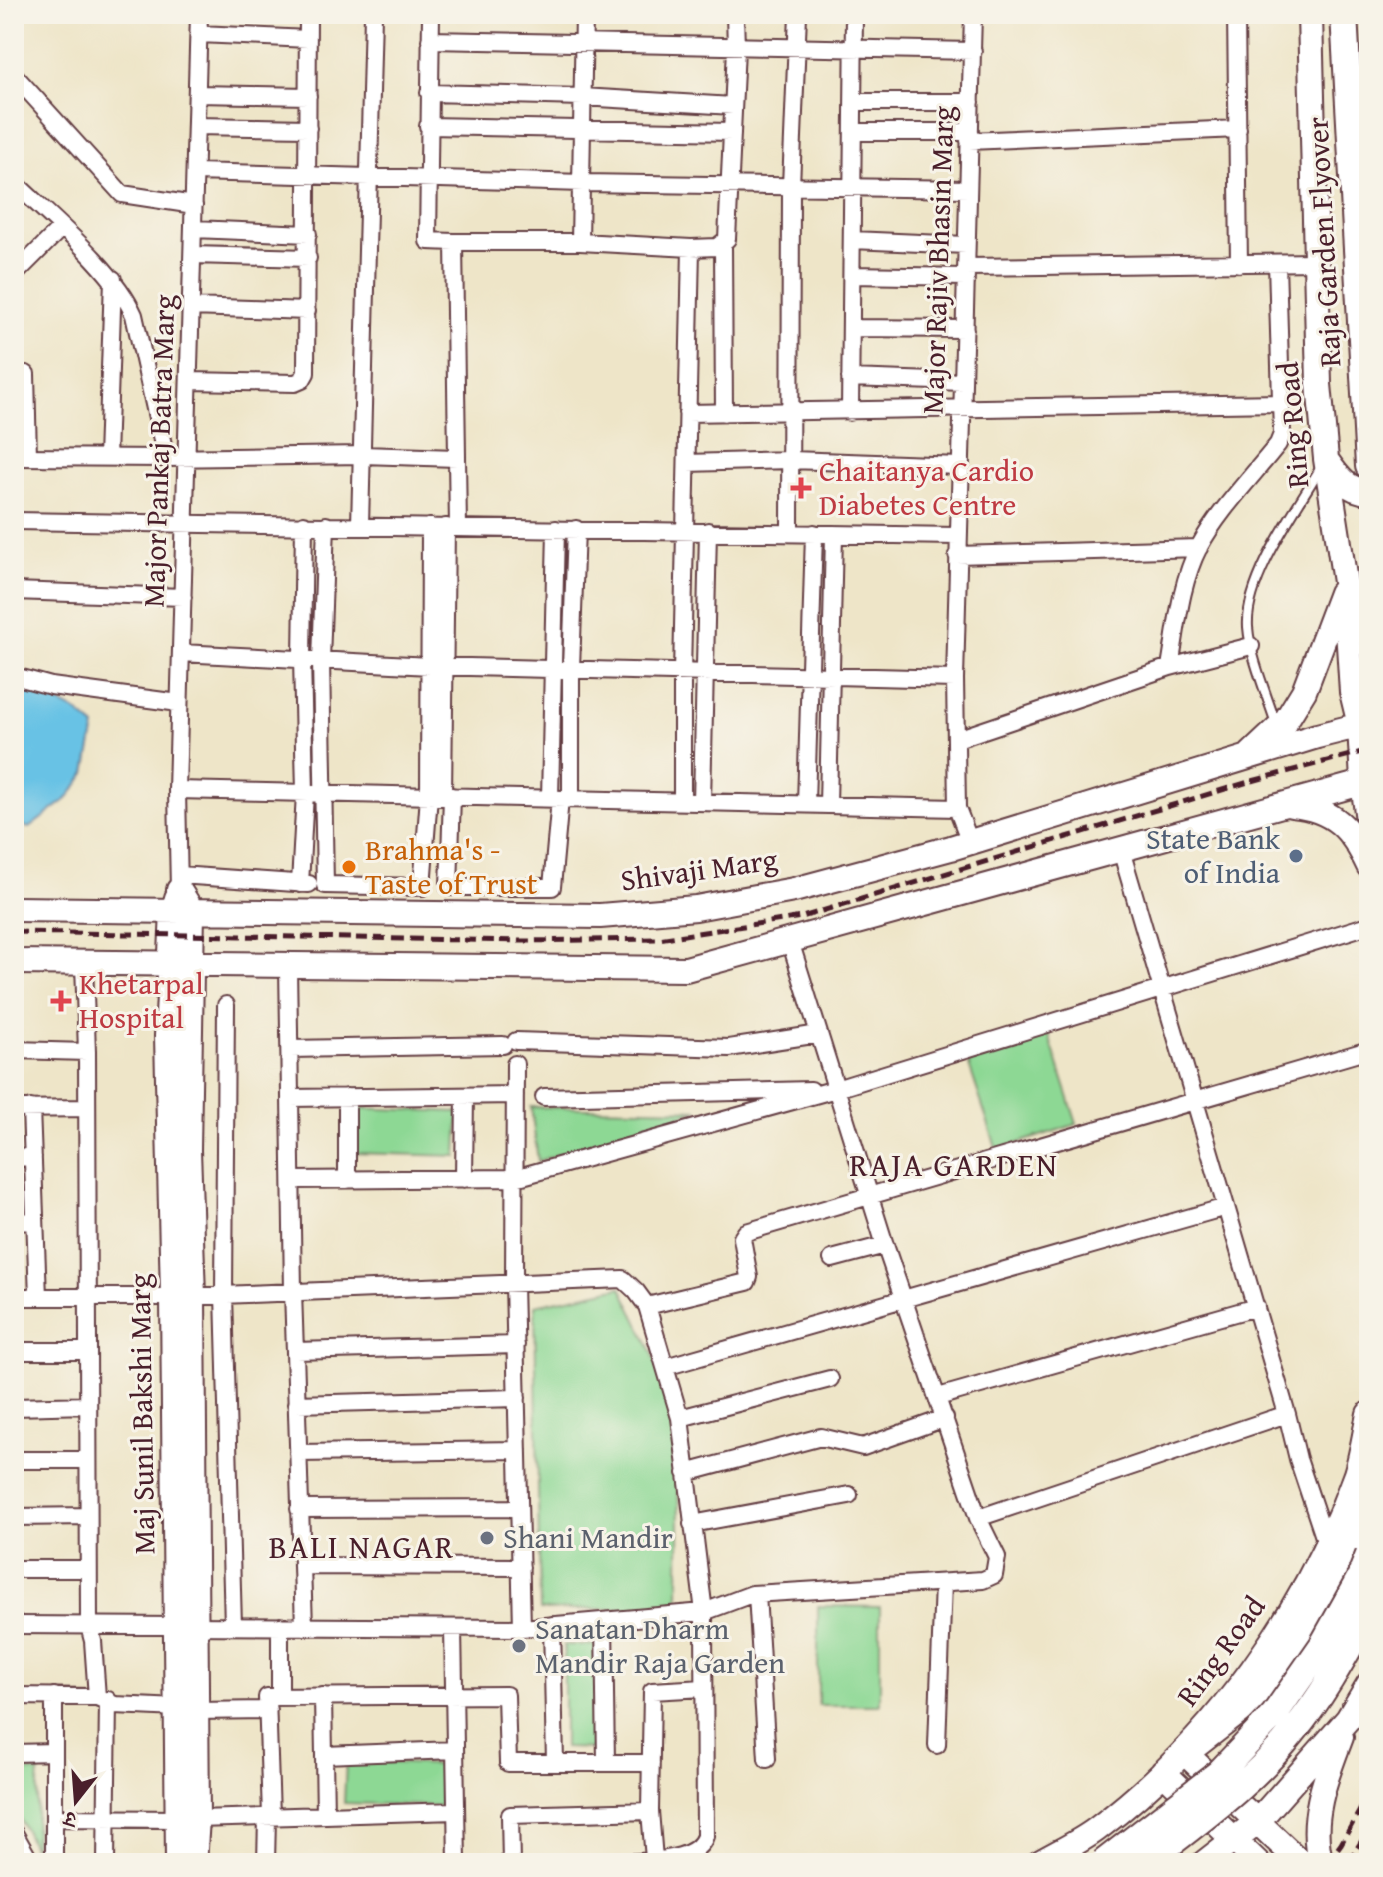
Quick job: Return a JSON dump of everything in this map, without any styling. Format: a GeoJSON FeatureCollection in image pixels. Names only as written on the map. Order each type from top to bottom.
{"type":"FeatureCollection","features":[{"type":"Feature","properties":{"kind":"main road","name":"Ring Road"},"geometry":{"type":"LineString","coordinates":[[1310,14],[1319,384],[1326,459],[1345,582],[1352,692],[1365,724],[1369,828]]}},
{"type":"Feature","properties":{"kind":"main road","name":"Raja Garden Flyover"},"geometry":{"type":"LineString","coordinates":[[1344,14],[1369,466]]}},
{"type":"Feature","properties":{"kind":"main road"},"geometry":{"type":"LineString","coordinates":[[1326,459],[1342,482],[1357,491],[1369,492]]}},
{"type":"Feature","properties":{"kind":"main road"},"geometry":{"type":"LineString","coordinates":[[1247,758],[1285,722],[1304,691],[1345,582]]}},
{"type":"Feature","properties":{"kind":"main road","name":"Shivaji Marg"},"geometry":{"type":"LineString","coordinates":[[14,909],[181,897],[600,916],[696,908],[794,890],[970,842],[1365,724]]}},
{"type":"Feature","properties":{"kind":"main road"},"geometry":{"type":"LineString","coordinates":[[14,962],[686,969],[1366,782]]}},
{"type":"Feature","properties":{"kind":"main road"},"geometry":{"type":"LineString","coordinates":[[1288,804],[1308,806],[1329,814],[1358,840],[1369,866]]}},
{"type":"Feature","properties":{"kind":"main road","name":"Maj Sunil Bakshi Marg"},"geometry":{"type":"LineString","coordinates":[[181,897],[181,965],[167,1036],[183,1296],[188,1819],[194,1863]]}},
{"type":"Feature","properties":{"kind":"main road","name":"Ring Road"},"geometry":{"type":"LineString","coordinates":[[1039,1863],[1096,1830],[1185,1753],[1245,1678],[1292,1609],[1326,1543],[1356,1472],[1369,1414]]}},
{"type":"Feature","properties":{"kind":"main road"},"geometry":{"type":"LineString","coordinates":[[1301,1863],[1185,1753],[1253,1700],[1293,1646],[1330,1582],[1369,1491]]}},
{"type":"Feature","properties":{"kind":"main road"},"geometry":{"type":"LineString","coordinates":[[1103,1863],[1219,1773],[1274,1715],[1322,1646],[1359,1580],[1369,1555]]}},
{"type":"Feature","properties":{"kind":"main road"},"geometry":{"type":"LineString","coordinates":[[1145,1863],[1235,1792],[1293,1733],[1338,1667],[1369,1612]]}},
{"type":"Feature","properties":{"kind":"main road"},"geometry":{"type":"LineString","coordinates":[[1204,1863],[1258,1821],[1348,1719],[1369,1684]]}},
{"type":"Feature","properties":{"kind":"main road"},"geometry":{"type":"LineString","coordinates":[[1321,1863],[1317,1836],[1323,1787],[1348,1719]]}},
{"type":"Feature","properties":{"kind":"main road"},"geometry":{"type":"LineString","coordinates":[[1163,1772],[1258,1863]]}},
{"type":"Feature","properties":{"kind":"main road","name":"Maj Sunil Bakshi Marg"},"geometry":{"type":"LineString","coordinates":[[178,1863],[188,1819]]}},
{"type":"Feature","properties":{"kind":"street","name":"Major Pankaj Batra Marg"},"geometry":{"type":"LineString","coordinates":[[181,897],[177,790],[199,14]]}},
{"type":"Feature","properties":{"kind":"street"},"geometry":{"type":"LineString","coordinates":[[189,381],[295,383],[302,380],[306,373],[308,14]]}},
{"type":"Feature","properties":{"kind":"street"},"geometry":{"type":"LineString","coordinates":[[360,525],[373,14]]}},
{"type":"Feature","properties":{"kind":"street"},"geometry":{"type":"LineString","coordinates":[[431,14],[428,241],[580,242],[691,248],[723,244]]}},
{"type":"Feature","properties":{"kind":"street"},"geometry":{"type":"LineString","coordinates":[[580,242],[584,14]]}},
{"type":"Feature","properties":{"kind":"street"},"geometry":{"type":"LineString","coordinates":[[724,413],[723,244],[727,239],[730,186],[735,14]]}},
{"type":"Feature","properties":{"kind":"street"},"geometry":{"type":"LineString","coordinates":[[790,533],[791,186],[798,14]]}},
{"type":"Feature","properties":{"kind":"street"},"geometry":{"type":"LineString","coordinates":[[850,412],[854,14]]}},
{"type":"Feature","properties":{"kind":"street","name":"Major Rajiv Bhasin Marg"},"geometry":{"type":"LineString","coordinates":[[970,842],[957,808],[955,679],[973,14]]}},
{"type":"Feature","properties":{"kind":"street"},"geometry":{"type":"LineString","coordinates":[[1236,14],[1239,264]]}},
{"type":"Feature","properties":{"kind":"street"},"geometry":{"type":"LineString","coordinates":[[199,34],[308,39]]}},
{"type":"Feature","properties":{"kind":"street"},"geometry":{"type":"LineString","coordinates":[[430,40],[973,51]]}},
{"type":"Feature","properties":{"kind":"street"},"geometry":{"type":"LineString","coordinates":[[14,75],[122,194],[194,205]]}},
{"type":"Feature","properties":{"kind":"street"},"geometry":{"type":"LineString","coordinates":[[429,93],[582,97],[733,106]]}},
{"type":"Feature","properties":{"kind":"street"},"geometry":{"type":"LineString","coordinates":[[197,94],[308,96]]}},
{"type":"Feature","properties":{"kind":"street"},"geometry":{"type":"LineString","coordinates":[[853,102],[971,102]]}},
{"type":"Feature","properties":{"kind":"street"},"geometry":{"type":"LineString","coordinates":[[196,126],[308,128]]}},
{"type":"Feature","properties":{"kind":"street"},"geometry":{"type":"LineString","coordinates":[[428,126],[732,132]]}},
{"type":"Feature","properties":{"kind":"street"},"geometry":{"type":"LineString","coordinates":[[853,132],[970,136],[1238,129]]}},
{"type":"Feature","properties":{"kind":"street"},"geometry":{"type":"LineString","coordinates":[[195,172],[583,183],[968,189]]}},
{"type":"Feature","properties":{"kind":"street"},"geometry":{"type":"LineString","coordinates":[[18,193],[61,228],[113,279],[134,315],[166,458]]}},
{"type":"Feature","properties":{"kind":"street"},"geometry":{"type":"LineString","coordinates":[[14,275],[61,228]]}},
{"type":"Feature","properties":{"kind":"street"},"geometry":{"type":"LineString","coordinates":[[194,229],[308,234]]}},
{"type":"Feature","properties":{"kind":"street"},"geometry":{"type":"LineString","coordinates":[[852,240],[966,245]]}},
{"type":"Feature","properties":{"kind":"street"},"geometry":{"type":"LineString","coordinates":[[449,887],[441,796],[438,666],[445,527],[457,458],[454,242]]}},
{"type":"Feature","properties":{"kind":"street"},"geometry":{"type":"LineString","coordinates":[[682,802],[691,248]]}},
{"type":"Feature","properties":{"kind":"street"},"geometry":{"type":"LineString","coordinates":[[193,255],[308,258]]}},
{"type":"Feature","properties":{"kind":"street"},"geometry":{"type":"LineString","coordinates":[[852,275],[1316,262]]}},
{"type":"Feature","properties":{"kind":"street"},"geometry":{"type":"LineString","coordinates":[[1170,667],[1183,590],[1199,548],[1278,444],[1283,429],[1277,263]]}},
{"type":"Feature","properties":{"kind":"street"},"geometry":{"type":"LineString","coordinates":[[107,458],[113,279]]}},
{"type":"Feature","properties":{"kind":"street"},"geometry":{"type":"LineString","coordinates":[[191,307],[307,311]]}},
{"type":"Feature","properties":{"kind":"street"},"geometry":{"type":"LineString","coordinates":[[852,328],[965,329]]}},
{"type":"Feature","properties":{"kind":"street"},"geometry":{"type":"LineString","coordinates":[[14,374],[26,374],[21,457],[362,455],[457,458]]}},
{"type":"Feature","properties":{"kind":"street"},"geometry":{"type":"LineString","coordinates":[[850,378],[963,382]]}},
{"type":"Feature","properties":{"kind":"street"},"geometry":{"type":"LineString","coordinates":[[687,413],[1281,403]]}},
{"type":"Feature","properties":{"kind":"street"},"geometry":{"type":"LineString","coordinates":[[687,463],[791,460],[960,466]]}},
{"type":"Feature","properties":{"kind":"street"},"geometry":{"type":"LineString","coordinates":[[14,521],[957,536]]}},
{"type":"Feature","properties":{"kind":"street"},"geometry":{"type":"LineString","coordinates":[[300,884],[305,793],[302,658],[304,524]]}},
{"type":"Feature","properties":{"kind":"street"},"geometry":{"type":"LineString","coordinates":[[325,885],[321,660],[326,525]]}},
{"type":"Feature","properties":{"kind":"street"},"geometry":{"type":"LineString","coordinates":[[556,529],[552,670],[560,799]]}},
{"type":"Feature","properties":{"kind":"street"},"geometry":{"type":"LineString","coordinates":[[181,897],[300,884],[552,887],[571,668],[576,529]]}},
{"type":"Feature","properties":{"kind":"street"},"geometry":{"type":"LineString","coordinates":[[702,802],[708,531]]}},
{"type":"Feature","properties":{"kind":"street"},"geometry":{"type":"LineString","coordinates":[[806,804],[814,533]]}},
{"type":"Feature","properties":{"kind":"street"},"geometry":{"type":"LineString","coordinates":[[828,805],[834,534]]}},
{"type":"Feature","properties":{"kind":"street"},"geometry":{"type":"LineString","coordinates":[[957,555],[1199,548]]}},
{"type":"Feature","properties":{"kind":"street"},"geometry":{"type":"LineString","coordinates":[[14,591],[183,597]]}},
{"type":"Feature","properties":{"kind":"street"},"geometry":{"type":"LineString","coordinates":[[957,739],[1170,667],[1251,646]]}},
{"type":"Feature","properties":{"kind":"street"},"geometry":{"type":"LineString","coordinates":[[181,653],[552,670],[571,668],[682,674],[831,674],[955,679]]}},
{"type":"Feature","properties":{"kind":"street"},"geometry":{"type":"LineString","coordinates":[[14,676],[51,686],[179,703]]}},
{"type":"Feature","properties":{"kind":"street"},"geometry":{"type":"LineString","coordinates":[[177,790],[957,808]]}},
{"type":"Feature","properties":{"kind":"street"},"geometry":{"type":"LineString","coordinates":[[422,887],[441,796]]}},
{"type":"Feature","properties":{"kind":"street"},"geometry":{"type":"LineString","coordinates":[[1121,850],[1298,1459],[1326,1543]]}},
{"type":"Feature","properties":{"kind":"street"},"geometry":{"type":"LineString","coordinates":[[292,1180],[515,1178],[836,1089],[1369,925]]}},
{"type":"Feature","properties":{"kind":"street"},"geometry":{"type":"LineString","coordinates":[[14,1625],[522,1628],[704,1612],[736,1598],[757,1594],[988,1580],[994,1575],[997,1557],[978,1518],[885,1245],[790,941]]}},
{"type":"Feature","properties":{"kind":"street"},"geometry":{"type":"LineString","coordinates":[[84,964],[89,1626],[102,1699],[106,1863]]}},
{"type":"Feature","properties":{"kind":"street"},"geometry":{"type":"LineString","coordinates":[[288,966],[293,1291],[304,1627]]}},
{"type":"Feature","properties":{"kind":"street"},"geometry":{"type":"LineString","coordinates":[[226,1005],[224,1294],[233,1626]]}},
{"type":"Feature","properties":{"kind":"street"},"geometry":{"type":"LineString","coordinates":[[290,1049],[510,1043],[729,1048],[819,1034]]}},
{"type":"Feature","properties":{"kind":"street"},"geometry":{"type":"LineString","coordinates":[[14,1050],[87,1052]]}},
{"type":"Feature","properties":{"kind":"street"},"geometry":{"type":"LineString","coordinates":[[647,1306],[747,1282],[749,1275],[742,1238],[746,1232],[1369,1050]]}},
{"type":"Feature","properties":{"kind":"street"},"geometry":{"type":"LineString","coordinates":[[515,1064],[514,1283],[522,1628]]}},
{"type":"Feature","properties":{"kind":"street"},"geometry":{"type":"LineString","coordinates":[[544,1097],[836,1089]]}},
{"type":"Feature","properties":{"kind":"street"},"geometry":{"type":"LineString","coordinates":[[290,1098],[515,1095]]}},
{"type":"Feature","properties":{"kind":"street"},"geometry":{"type":"LineString","coordinates":[[464,1179],[465,1096]]}},
{"type":"Feature","properties":{"kind":"street"},"geometry":{"type":"LineString","coordinates":[[347,1097],[347,1180]]}},
{"type":"Feature","properties":{"kind":"street"},"geometry":{"type":"LineString","coordinates":[[38,1297],[33,1157],[22,1108],[87,1108]]}},
{"type":"Feature","properties":{"kind":"street"},"geometry":{"type":"LineString","coordinates":[[14,1158],[33,1157]]}},
{"type":"Feature","properties":{"kind":"street"},"geometry":{"type":"LineString","coordinates":[[665,1367],[1226,1207]]}},
{"type":"Feature","properties":{"kind":"street"},"geometry":{"type":"LineString","coordinates":[[14,1222],[35,1221]]}},
{"type":"Feature","properties":{"kind":"street"},"geometry":{"type":"LineString","coordinates":[[832,1259],[885,1245]]}},
{"type":"Feature","properties":{"kind":"street"},"geometry":{"type":"LineString","coordinates":[[14,1297],[183,1296],[623,1279],[636,1291],[647,1306],[680,1418],[704,1612],[705,1836],[697,1850],[627,1863]]}},
{"type":"Feature","properties":{"kind":"street"},"geometry":{"type":"LineString","coordinates":[[938,1397],[1256,1307]]}},
{"type":"Feature","properties":{"kind":"street"},"geometry":{"type":"LineString","coordinates":[[295,1351],[516,1345]]}},
{"type":"Feature","properties":{"kind":"street"},"geometry":{"type":"LineString","coordinates":[[14,1351],[88,1351]]}},
{"type":"Feature","properties":{"kind":"street"},"geometry":{"type":"LineString","coordinates":[[680,1418],[830,1379]]}},
{"type":"Feature","properties":{"kind":"street"},"geometry":{"type":"LineString","coordinates":[[296,1404],[517,1398]]}},
{"type":"Feature","properties":{"kind":"street"},"geometry":{"type":"LineString","coordinates":[[14,1407],[88,1405]]}},
{"type":"Feature","properties":{"kind":"street"},"geometry":{"type":"LineString","coordinates":[[978,1518],[1287,1414]]}},
{"type":"Feature","properties":{"kind":"street"},"geometry":{"type":"LineString","coordinates":[[686,1473],[821,1437],[863,1447],[945,1418]]}},
{"type":"Feature","properties":{"kind":"street"},"geometry":{"type":"LineString","coordinates":[[298,1453],[518,1450]]}},
{"type":"Feature","properties":{"kind":"street"},"geometry":{"type":"LineString","coordinates":[[14,1460],[88,1460]]}},
{"type":"Feature","properties":{"kind":"street"},"geometry":{"type":"LineString","coordinates":[[692,1524],[849,1495]]}},
{"type":"Feature","properties":{"kind":"street"},"geometry":{"type":"LineString","coordinates":[[299,1509],[519,1508]]}},
{"type":"Feature","properties":{"kind":"street"},"geometry":{"type":"LineString","coordinates":[[14,1517],[88,1516]]}},
{"type":"Feature","properties":{"kind":"street"},"geometry":{"type":"LineString","coordinates":[[302,1566],[521,1567]]}},
{"type":"Feature","properties":{"kind":"street"},"geometry":{"type":"LineString","coordinates":[[14,1569],[88,1569]]}},
{"type":"Feature","properties":{"kind":"street"},"geometry":{"type":"LineString","coordinates":[[937,1745],[943,1583]]}},
{"type":"Feature","properties":{"kind":"street"},"geometry":{"type":"LineString","coordinates":[[757,1594],[767,1759]]}},
{"type":"Feature","properties":{"kind":"street"},"geometry":{"type":"LineString","coordinates":[[604,1621],[606,1763]]}},
{"type":"Feature","properties":{"kind":"street"},"geometry":{"type":"LineString","coordinates":[[552,1625],[555,1763]]}},
{"type":"Feature","properties":{"kind":"street"},"geometry":{"type":"LineString","coordinates":[[280,1626],[280,1697]]}},
{"type":"Feature","properties":{"kind":"street"},"geometry":{"type":"LineString","coordinates":[[453,1628],[457,1863]]}},
{"type":"Feature","properties":{"kind":"street"},"geometry":{"type":"LineString","coordinates":[[654,1859],[650,1811],[652,1691],[704,1688]]}},
{"type":"Feature","properties":{"kind":"street"},"geometry":{"type":"LineString","coordinates":[[266,1863],[269,1816],[267,1697],[506,1695],[508,1763],[651,1763]]}},
{"type":"Feature","properties":{"kind":"street"},"geometry":{"type":"LineString","coordinates":[[14,1696],[102,1699],[115,1705],[187,1710],[268,1710]]}},
{"type":"Feature","properties":{"kind":"street"},"geometry":{"type":"LineString","coordinates":[[54,1696],[54,1863]]}},
{"type":"Feature","properties":{"kind":"street"},"geometry":{"type":"LineString","coordinates":[[323,1696],[325,1815]]}},
{"type":"Feature","properties":{"kind":"street"},"geometry":{"type":"LineString","coordinates":[[324,1755],[454,1750]]}},
{"type":"Feature","properties":{"kind":"street"},"geometry":{"type":"LineString","coordinates":[[14,1753],[54,1752]]}},
{"type":"Feature","properties":{"kind":"street"},"geometry":{"type":"LineString","coordinates":[[54,1818],[188,1819],[455,1811]]}},
{"type":"Feature","properties":{"kind":"street"},"geometry":{"type":"LineString","coordinates":[[511,1863],[510,1815],[650,1811]]}},
{"type":"Feature","properties":{"kind":"street"},"geometry":{"type":"LineString","coordinates":[[14,1833],[31,1863]]}},
{"type":"Feature","properties":{"kind":"lane"},"geometry":{"type":"LineString","coordinates":[[1278,729],[1251,646],[1248,611],[1256,583],[1271,552],[1326,459]]}},
{"type":"Feature","properties":{"kind":"green space"},"geometry":{"type":"Polygon","coordinates":[[[1048,1033],[1077,1124],[997,1150],[967,1059],[1048,1033]]]}},
{"type":"Feature","properties":{"kind":"green space"},"geometry":{"type":"Polygon","coordinates":[[[532,1107],[698,1110],[538,1161],[532,1107]]]}},
{"type":"Feature","properties":{"kind":"green space"},"geometry":{"type":"Polygon","coordinates":[[[356,1108],[459,1112],[457,1156],[354,1153],[356,1108]]]}},
{"type":"Feature","properties":{"kind":"green space"},"geometry":{"type":"Polygon","coordinates":[[[621,1287],[655,1360],[667,1399],[678,1488],[679,1608],[540,1610],[535,1305],[621,1287]]]}},
{"type":"Feature","properties":{"kind":"green space"},"geometry":{"type":"Polygon","coordinates":[[[818,1606],[880,1607],[880,1705],[818,1705],[818,1606]]]}},
{"type":"Feature","properties":{"kind":"green space"},"geometry":{"type":"Polygon","coordinates":[[[564,1645],[599,1645],[599,1749],[564,1748],[564,1645]]]}},
{"type":"Feature","properties":{"kind":"green space"},"geometry":{"type":"Polygon","coordinates":[[[346,1761],[442,1765],[441,1806],[344,1803],[346,1761]]]}},
{"type":"Feature","properties":{"kind":"green space"},"geometry":{"type":"Polygon","coordinates":[[[14,1770],[39,1772],[34,1850],[14,1806],[14,1770]]]}},
{"type":"Feature","properties":{"kind":"water"},"geometry":{"type":"Polygon","coordinates":[[[14,674],[47,685],[56,701],[77,712],[95,727],[86,773],[67,799],[29,828],[14,823],[14,674]]]}},
{"type":"Feature","properties":{"kind":"railway"},"geometry":{"type":"LineString","coordinates":[[14,932],[523,941],[658,939],[802,917],[1252,781],[1369,750]]}},
{"type":"Feature","properties":{"kind":"railway"},"geometry":{"type":"LineString","coordinates":[[1327,1863],[1369,1794]]}},
{"type":"Feature","properties":{"kind":"railway"},"geometry":{"type":"LineString","coordinates":[[1348,1863],[1369,1829]]}},
{"type":"Feature","properties":{"kind":"place","name":"Chaitanya Cardio Diabetes Centre"},"geometry":{"type":"Point","coordinates":[801,488]}},
{"type":"Feature","properties":{"kind":"place","name":"State Bank of India"},"geometry":{"type":"Point","coordinates":[1296,856]}},
{"type":"Feature","properties":{"kind":"place","name":"Brahma's - Taste of Trust"},"geometry":{"type":"Point","coordinates":[349,867]}},
{"type":"Feature","properties":{"kind":"place","name":"Khetarpal Hospital"},"geometry":{"type":"Point","coordinates":[61,1001]}},
{"type":"Feature","properties":{"kind":"place","name":"Shani Mandir"},"geometry":{"type":"Point","coordinates":[487,1538]}},
{"type":"Feature","properties":{"kind":"place","name":"Sanatan Dharm Mandir Raja Garden"},"geometry":{"type":"Point","coordinates":[519,1646]}},
{"type":"Feature","properties":{"kind":"district","name":"RAJA GARDEN"},"geometry":{"type":"Point","coordinates":[954,1165]}},
{"type":"Feature","properties":{"kind":"district","name":"BALI NAGAR"},"geometry":{"type":"Point","coordinates":[362,1547]}}]}
